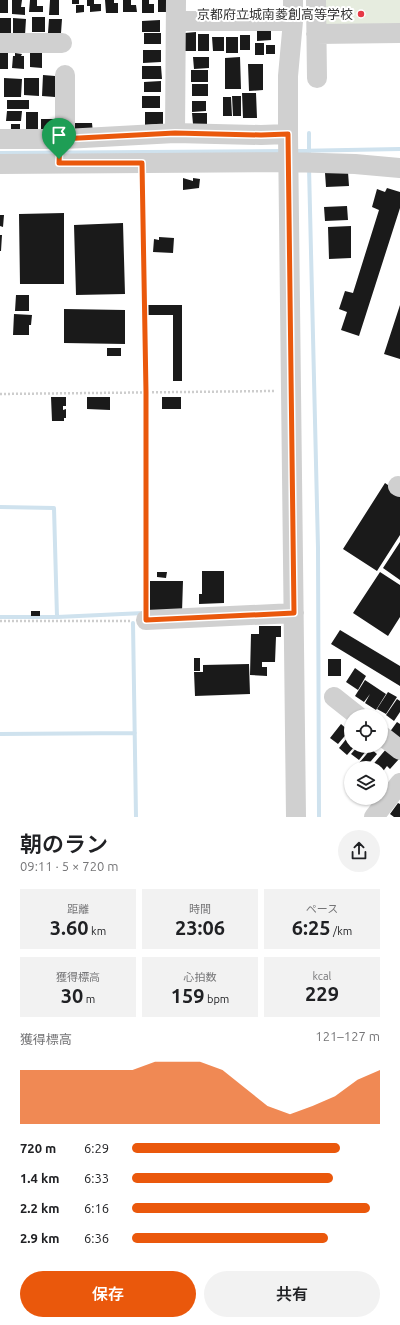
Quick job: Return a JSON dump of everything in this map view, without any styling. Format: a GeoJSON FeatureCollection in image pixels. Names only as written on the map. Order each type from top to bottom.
{"type":"FeatureCollection","features":[{"type":"Feature","properties":{"kind":"street"},"geometry":{"type":"LineString","coordinates":[[175,133],[176,0]]}},
{"type":"Feature","properties":{"kind":"street"},"geometry":{"type":"LineString","coordinates":[[293,0],[293,21],[288,76],[295,154],[292,391],[296,817]]}},
{"type":"Feature","properties":{"kind":"street"},"geometry":{"type":"LineString","coordinates":[[316,0],[317,78]]}},
{"type":"Feature","properties":{"kind":"street"},"geometry":{"type":"LineString","coordinates":[[176,21],[293,21]]}},
{"type":"Feature","properties":{"kind":"street"},"geometry":{"type":"LineString","coordinates":[[316,34],[400,33]]}},
{"type":"Feature","properties":{"kind":"street"},"geometry":{"type":"LineString","coordinates":[[0,43],[62,43]]}},
{"type":"Feature","properties":{"kind":"street"},"geometry":{"type":"LineString","coordinates":[[60,148],[65,75]]}},
{"type":"Feature","properties":{"kind":"street"},"geometry":{"type":"LineString","coordinates":[[0,164],[60,148],[175,133],[261,135],[295,154]]}},
{"type":"Feature","properties":{"kind":"street"},"geometry":{"type":"LineString","coordinates":[[0,139],[142,163],[295,154],[400,168]]}},
{"type":"Feature","properties":{"kind":"street"},"geometry":{"type":"LineString","coordinates":[[146,620],[294,613]]}},
{"type":"Feature","properties":{"kind":"street"},"geometry":{"type":"LineString","coordinates":[[334,697],[349,709]]}},
{"type":"Feature","properties":{"kind":"street"},"geometry":{"type":"LineString","coordinates":[[388,741],[400,750]]}},
{"type":"Feature","properties":{"kind":"street"},"geometry":{"type":"LineString","coordinates":[[374,817],[400,783]]}},
{"type":"Feature","properties":{"kind":"path"},"geometry":{"type":"LineString","coordinates":[[0,621],[146,620],[146,392],[142,163]]}},
{"type":"Feature","properties":{"kind":"path"},"geometry":{"type":"LineString","coordinates":[[0,394],[292,391]]}},
{"type":"Feature","properties":{"kind":"shaded area","name":"京都府立城南菱創高等学校"},"geometry":{"type":"Polygon","coordinates":[[[321,0],[400,0],[400,29],[326,31],[321,0]]]}},
{"type":"Feature","properties":{"kind":"building"},"geometry":{"type":"Polygon","coordinates":[[[0,0],[8,0],[8,13],[0,13],[0,0]]]}},
{"type":"Feature","properties":{"kind":"building"},"geometry":{"type":"Polygon","coordinates":[[[12,0],[22,0],[21,7],[25,7],[25,15],[12,14],[12,0]]]}},
{"type":"Feature","properties":{"kind":"building"},"geometry":{"type":"Polygon","coordinates":[[[30,0],[37,0],[37,6],[43,6],[43,12],[29,12],[30,0]]]}},
{"type":"Feature","properties":{"kind":"building"},"geometry":{"type":"Polygon","coordinates":[[[50,0],[59,0],[59,15],[49,15],[50,0]]]}},
{"type":"Feature","properties":{"kind":"building"},"geometry":{"type":"Polygon","coordinates":[[[72,0],[79,0],[79,4],[72,4],[72,0]]]}},
{"type":"Feature","properties":{"kind":"building"},"geometry":{"type":"Polygon","coordinates":[[[87,0],[94,0],[94,4],[101,4],[101,11],[90,12],[90,6],[87,6],[87,0]]]}},
{"type":"Feature","properties":{"kind":"building"},"geometry":{"type":"Polygon","coordinates":[[[105,0],[114,0],[114,3],[118,3],[118,13],[106,13],[105,0]]]}},
{"type":"Feature","properties":{"kind":"building"},"geometry":{"type":"Polygon","coordinates":[[[123,0],[131,0],[131,5],[136,5],[137,12],[123,12],[123,0]]]}},
{"type":"Feature","properties":{"kind":"building"},"geometry":{"type":"Polygon","coordinates":[[[142,0],[149,0],[149,4],[154,4],[154,13],[142,13],[142,0]]]}},
{"type":"Feature","properties":{"kind":"building"},"geometry":{"type":"Polygon","coordinates":[[[158,0],[167,0],[170,12],[158,12],[158,0]]]}},
{"type":"Feature","properties":{"kind":"building"},"geometry":{"type":"Polygon","coordinates":[[[76,5],[84,5],[84,12],[76,13],[76,5]]]}},
{"type":"Feature","properties":{"kind":"building"},"geometry":{"type":"Polygon","coordinates":[[[32,17],[45,17],[45,32],[32,32],[32,17]]]}},
{"type":"Feature","properties":{"kind":"building"},"geometry":{"type":"Polygon","coordinates":[[[0,18],[11,18],[11,34],[0,34],[0,18]]]}},
{"type":"Feature","properties":{"kind":"building"},"geometry":{"type":"Polygon","coordinates":[[[13,18],[26,19],[25,35],[13,35],[13,18]]]}},
{"type":"Feature","properties":{"kind":"building"},"geometry":{"type":"Polygon","coordinates":[[[49,19],[62,19],[61,33],[48,33],[49,19]]]}},
{"type":"Feature","properties":{"kind":"building"},"geometry":{"type":"Polygon","coordinates":[[[160,20],[160,32],[142,32],[142,21],[160,20]]]}},
{"type":"Feature","properties":{"kind":"building"},"geometry":{"type":"Polygon","coordinates":[[[257,29],[271,29],[271,40],[257,41],[257,29]]]}},
{"type":"Feature","properties":{"kind":"building"},"geometry":{"type":"Polygon","coordinates":[[[196,32],[196,51],[185,51],[185,33],[196,32]]]}},
{"type":"Feature","properties":{"kind":"building"},"geometry":{"type":"Polygon","coordinates":[[[144,33],[161,33],[161,44],[144,44],[144,33]]]}},
{"type":"Feature","properties":{"kind":"building"},"geometry":{"type":"Polygon","coordinates":[[[198,34],[209,34],[209,51],[198,51],[198,34]]]}},
{"type":"Feature","properties":{"kind":"building"},"geometry":{"type":"Polygon","coordinates":[[[240,35],[250,35],[250,50],[240,50],[240,35]]]}},
{"type":"Feature","properties":{"kind":"building"},"geometry":{"type":"Polygon","coordinates":[[[212,37],[224,37],[224,51],[213,51],[212,37]]]}},
{"type":"Feature","properties":{"kind":"building"},"geometry":{"type":"Polygon","coordinates":[[[226,37],[238,37],[238,53],[226,53],[226,37]]]}},
{"type":"Feature","properties":{"kind":"building"},"geometry":{"type":"Polygon","coordinates":[[[255,43],[264,43],[264,55],[255,55],[255,43]]]}},
{"type":"Feature","properties":{"kind":"building"},"geometry":{"type":"Polygon","coordinates":[[[266,45],[275,45],[275,54],[266,54],[266,45]]]}},
{"type":"Feature","properties":{"kind":"building"},"geometry":{"type":"Polygon","coordinates":[[[143,50],[161,50],[161,62],[143,63],[143,50]]]}},
{"type":"Feature","properties":{"kind":"building"},"geometry":{"type":"Polygon","coordinates":[[[0,53],[8,53],[8,69],[0,69],[0,53]]]}},
{"type":"Feature","properties":{"kind":"building"},"geometry":{"type":"Polygon","coordinates":[[[15,53],[22,54],[21,56],[24,56],[24,69],[12,68],[13,56],[15,56],[15,53]]]}},
{"type":"Feature","properties":{"kind":"building"},"geometry":{"type":"Polygon","coordinates":[[[30,53],[42,53],[42,68],[30,67],[30,53]]]}},
{"type":"Feature","properties":{"kind":"building"},"geometry":{"type":"Polygon","coordinates":[[[193,57],[209,57],[209,68],[194,69],[193,57]]]}},
{"type":"Feature","properties":{"kind":"building"},"geometry":{"type":"Polygon","coordinates":[[[240,57],[241,89],[225,89],[225,58],[240,57]]]}},
{"type":"Feature","properties":{"kind":"building"},"geometry":{"type":"Polygon","coordinates":[[[248,64],[263,64],[263,90],[249,91],[248,64]]]}},
{"type":"Feature","properties":{"kind":"building"},"geometry":{"type":"Polygon","coordinates":[[[142,66],[161,66],[162,79],[142,79],[142,66]]]}},
{"type":"Feature","properties":{"kind":"building"},"geometry":{"type":"Polygon","coordinates":[[[191,70],[208,70],[208,82],[191,82],[191,70]]]}},
{"type":"Feature","properties":{"kind":"building"},"geometry":{"type":"Polygon","coordinates":[[[43,75],[55,76],[55,97],[42,96],[43,75]]]}},
{"type":"Feature","properties":{"kind":"building"},"geometry":{"type":"Polygon","coordinates":[[[4,78],[22,79],[21,97],[4,97],[4,78]]]}},
{"type":"Feature","properties":{"kind":"building"},"geometry":{"type":"Polygon","coordinates":[[[24,78],[39,78],[39,96],[24,95],[24,78]]]}},
{"type":"Feature","properties":{"kind":"building"},"geometry":{"type":"Polygon","coordinates":[[[161,81],[161,92],[144,92],[144,82],[161,81]]]}},
{"type":"Feature","properties":{"kind":"building"},"geometry":{"type":"Polygon","coordinates":[[[192,84],[208,84],[208,96],[192,96],[192,84]]]}},
{"type":"Feature","properties":{"kind":"building"},"geometry":{"type":"Polygon","coordinates":[[[242,93],[256,93],[257,118],[243,118],[242,93]]]}},
{"type":"Feature","properties":{"kind":"building"},"geometry":{"type":"Polygon","coordinates":[[[142,96],[160,96],[160,108],[142,108],[142,96]]]}},
{"type":"Feature","properties":{"kind":"building"},"geometry":{"type":"Polygon","coordinates":[[[232,96],[241,96],[241,116],[233,116],[232,96]]]}},
{"type":"Feature","properties":{"kind":"building"},"geometry":{"type":"Polygon","coordinates":[[[223,97],[231,97],[232,116],[223,116],[223,97]]]}},
{"type":"Feature","properties":{"kind":"building"},"geometry":{"type":"Polygon","coordinates":[[[7,100],[29,100],[29,109],[7,109],[7,100]]]}},
{"type":"Feature","properties":{"kind":"building"},"geometry":{"type":"Polygon","coordinates":[[[192,101],[206,101],[206,111],[192,112],[192,101]]]}},
{"type":"Feature","properties":{"kind":"building"},"geometry":{"type":"Polygon","coordinates":[[[7,111],[22,111],[21,121],[6,121],[7,111]]]}},
{"type":"Feature","properties":{"kind":"building"},"geometry":{"type":"Polygon","coordinates":[[[26,112],[38,112],[38,129],[26,129],[26,112]]]}},
{"type":"Feature","properties":{"kind":"building"},"geometry":{"type":"Polygon","coordinates":[[[145,112],[163,112],[163,124],[145,125],[145,112]]]}},
{"type":"Feature","properties":{"kind":"building"},"geometry":{"type":"Polygon","coordinates":[[[192,113],[207,113],[207,124],[193,124],[192,113]]]}},
{"type":"Feature","properties":{"kind":"building"},"geometry":{"type":"Polygon","coordinates":[[[41,119],[57,119],[57,132],[41,132],[41,119]]]}},
{"type":"Feature","properties":{"kind":"building"},"geometry":{"type":"Polygon","coordinates":[[[69,123],[92,123],[93,133],[69,133],[69,123]]]}},
{"type":"Feature","properties":{"kind":"building"},"geometry":{"type":"Polygon","coordinates":[[[11,124],[20,124],[20,129],[11,129],[11,124]]]}},
{"type":"Feature","properties":{"kind":"building"},"geometry":{"type":"Polygon","coordinates":[[[348,172],[349,186],[326,187],[325,173],[348,172]]]}},
{"type":"Feature","properties":{"kind":"building"},"geometry":{"type":"Polygon","coordinates":[[[183,178],[193,181],[193,178],[200,179],[199,188],[183,190],[183,178]]]}},
{"type":"Feature","properties":{"kind":"building"},"geometry":{"type":"Polygon","coordinates":[[[387,188],[400,192],[400,208],[359,336],[341,330],[347,312],[339,309],[345,291],[353,293],[379,210],[372,207],[377,189],[385,192],[387,188]]]}},
{"type":"Feature","properties":{"kind":"building"},"geometry":{"type":"Polygon","coordinates":[[[347,206],[348,220],[325,221],[324,207],[347,206]]]}},
{"type":"Feature","properties":{"kind":"building"},"geometry":{"type":"Polygon","coordinates":[[[64,213],[64,284],[20,284],[19,214],[64,213]]]}},
{"type":"Feature","properties":{"kind":"building"},"geometry":{"type":"Polygon","coordinates":[[[0,215],[4,215],[3,227],[0,226],[0,215]]]}},
{"type":"Feature","properties":{"kind":"building"},"geometry":{"type":"Polygon","coordinates":[[[123,223],[125,294],[76,295],[74,225],[123,223]]]}},
{"type":"Feature","properties":{"kind":"building"},"geometry":{"type":"Polygon","coordinates":[[[351,226],[351,258],[329,259],[328,227],[351,226]]]}},
{"type":"Feature","properties":{"kind":"building"},"geometry":{"type":"Polygon","coordinates":[[[0,235],[2,235],[1,251],[0,251],[0,235]]]}},
{"type":"Feature","properties":{"kind":"building"},"geometry":{"type":"Polygon","coordinates":[[[159,237],[174,238],[173,253],[153,252],[154,239],[159,240],[159,237]]]}},
{"type":"Feature","properties":{"kind":"building"},"geometry":{"type":"Polygon","coordinates":[[[16,295],[29,295],[29,311],[15,311],[16,295]]]}},
{"type":"Feature","properties":{"kind":"building"},"geometry":{"type":"Polygon","coordinates":[[[148,305],[182,305],[182,381],[173,381],[173,315],[148,315],[148,305]]]}},
{"type":"Feature","properties":{"kind":"building"},"geometry":{"type":"Polygon","coordinates":[[[400,305],[400,359],[384,354],[400,305]]]}},
{"type":"Feature","properties":{"kind":"building"},"geometry":{"type":"Polygon","coordinates":[[[64,309],[125,310],[125,344],[64,343],[64,309]]]}},
{"type":"Feature","properties":{"kind":"building"},"geometry":{"type":"Polygon","coordinates":[[[14,314],[32,315],[31,325],[29,325],[29,335],[13,335],[14,314]]]}},
{"type":"Feature","properties":{"kind":"building"},"geometry":{"type":"Polygon","coordinates":[[[107,348],[121,348],[121,356],[107,356],[107,348]]]}},
{"type":"Feature","properties":{"kind":"building"},"geometry":{"type":"Polygon","coordinates":[[[51,397],[66,397],[66,406],[63,406],[63,410],[66,409],[66,418],[64,418],[64,421],[52,421],[51,397]]]}},
{"type":"Feature","properties":{"kind":"building"},"geometry":{"type":"Polygon","coordinates":[[[87,397],[110,397],[110,410],[87,409],[87,397]]]}},
{"type":"Feature","properties":{"kind":"building"},"geometry":{"type":"Polygon","coordinates":[[[162,397],[181,397],[181,409],[162,409],[162,397]]]}},
{"type":"Feature","properties":{"kind":"building"},"geometry":{"type":"Polygon","coordinates":[[[385,483],[400,493],[400,535],[377,571],[343,549],[385,483]]]}},
{"type":"Feature","properties":{"kind":"building"},"geometry":{"type":"Polygon","coordinates":[[[400,542],[400,580],[383,568],[400,542]]]}},
{"type":"Feature","properties":{"kind":"building"},"geometry":{"type":"Polygon","coordinates":[[[202,571],[224,571],[224,603],[199,604],[199,594],[202,594],[202,571]]]}},
{"type":"Feature","properties":{"kind":"building"},"geometry":{"type":"Polygon","coordinates":[[[157,572],[167,572],[166,578],[157,577],[157,572]]]}},
{"type":"Feature","properties":{"kind":"building"},"geometry":{"type":"Polygon","coordinates":[[[380,572],[400,585],[400,617],[388,636],[353,613],[380,572]]]}},
{"type":"Feature","properties":{"kind":"building"},"geometry":{"type":"Polygon","coordinates":[[[150,581],[183,581],[182,612],[149,612],[150,581]]]}},
{"type":"Feature","properties":{"kind":"building"},"geometry":{"type":"Polygon","coordinates":[[[31,611],[40,611],[40,616],[31,616],[31,611]]]}},
{"type":"Feature","properties":{"kind":"building"},"geometry":{"type":"Polygon","coordinates":[[[259,626],[281,626],[281,637],[276,637],[275,662],[262,662],[262,667],[267,667],[267,676],[250,675],[251,634],[259,634],[259,626]]]}},
{"type":"Feature","properties":{"kind":"building"},"geometry":{"type":"Polygon","coordinates":[[[340,630],[400,666],[400,686],[331,644],[340,630]]]}},
{"type":"Feature","properties":{"kind":"building"},"geometry":{"type":"Polygon","coordinates":[[[194,658],[200,658],[200,671],[194,671],[194,658]]]}},
{"type":"Feature","properties":{"kind":"building"},"geometry":{"type":"Polygon","coordinates":[[[328,659],[341,659],[341,676],[328,676],[328,659]]]}},
{"type":"Feature","properties":{"kind":"building"},"geometry":{"type":"Polygon","coordinates":[[[249,664],[250,694],[195,696],[194,672],[203,672],[203,665],[249,664]]]}},
{"type":"Feature","properties":{"kind":"building"},"geometry":{"type":"Polygon","coordinates":[[[355,668],[366,676],[358,690],[346,682],[355,668]]]}},
{"type":"Feature","properties":{"kind":"building"},"geometry":{"type":"Polygon","coordinates":[[[365,680],[386,694],[377,709],[365,703],[370,694],[364,702],[355,696],[365,680]]]}},
{"type":"Feature","properties":{"kind":"building"},"geometry":{"type":"Polygon","coordinates":[[[388,692],[397,697],[388,711],[388,709],[377,709],[388,692]]]}},
{"type":"Feature","properties":{"kind":"building"},"geometry":{"type":"Polygon","coordinates":[[[397,699],[400,701],[400,712],[394,721],[388,716],[388,712],[397,699]]]}},
{"type":"Feature","properties":{"kind":"building"},"geometry":{"type":"Polygon","coordinates":[[[397,722],[400,724],[400,741],[389,733],[397,722]]]}},
{"type":"Feature","properties":{"kind":"building"},"geometry":{"type":"Polygon","coordinates":[[[341,724],[344,727],[344,737],[338,744],[330,738],[341,724]]]}},
{"type":"Feature","properties":{"kind":"building"},"geometry":{"type":"Polygon","coordinates":[[[344,742],[344,752],[339,748],[344,742]]]}},
{"type":"Feature","properties":{"kind":"building"},"geometry":{"type":"Polygon","coordinates":[[[388,749],[399,759],[390,769],[388,767],[388,761],[376,761],[383,753],[388,753],[388,749]]]}},
{"type":"Feature","properties":{"kind":"building"},"geometry":{"type":"Polygon","coordinates":[[[352,753],[364,753],[359,760],[351,754],[352,753]]]}},
{"type":"Feature","properties":{"kind":"building"},"geometry":{"type":"Polygon","coordinates":[[[368,753],[377,754],[371,761],[361,761],[368,753]]]}},
{"type":"Feature","properties":{"kind":"building"},"geometry":{"type":"Polygon","coordinates":[[[398,803],[400,804],[400,817],[394,817],[390,814],[398,803]]]}},
{"type":"Feature","properties":{"kind":"waterway"},"geometry":{"type":"LineString","coordinates":[[309,133],[309,157]]}},
{"type":"Feature","properties":{"kind":"waterway"},"geometry":{"type":"LineString","coordinates":[[294,151],[400,149]]}},
{"type":"Feature","properties":{"kind":"waterway"},"geometry":{"type":"LineString","coordinates":[[0,153],[284,151]]}},
{"type":"Feature","properties":{"kind":"waterway"},"geometry":{"type":"LineString","coordinates":[[309,167],[318,548],[319,817]]}},
{"type":"Feature","properties":{"kind":"waterway"},"geometry":{"type":"LineString","coordinates":[[0,507],[54,508],[57,617]]}},
{"type":"Feature","properties":{"kind":"waterway"},"geometry":{"type":"LineString","coordinates":[[0,617],[57,617],[144,613]]}},
{"type":"Feature","properties":{"kind":"waterway"},"geometry":{"type":"LineString","coordinates":[[133,623],[136,817]]}},
{"type":"Feature","properties":{"kind":"waterway"},"geometry":{"type":"LineString","coordinates":[[0,734],[135,733]]}},
{"type":"Feature","properties":{"kind":"place","name":"京都府立城南菱創高等学校"},"geometry":{"type":"Point","coordinates":[361,14]}},
{"type":"Feature","properties":{"kind":"route"},"geometry":{"type":"LineString","coordinates":[[175,133],[261,135],[288,134],[294,613],[146,620],[146,392],[142,163],[59,163],[59,159],[60,139],[175,133]]}}]}
